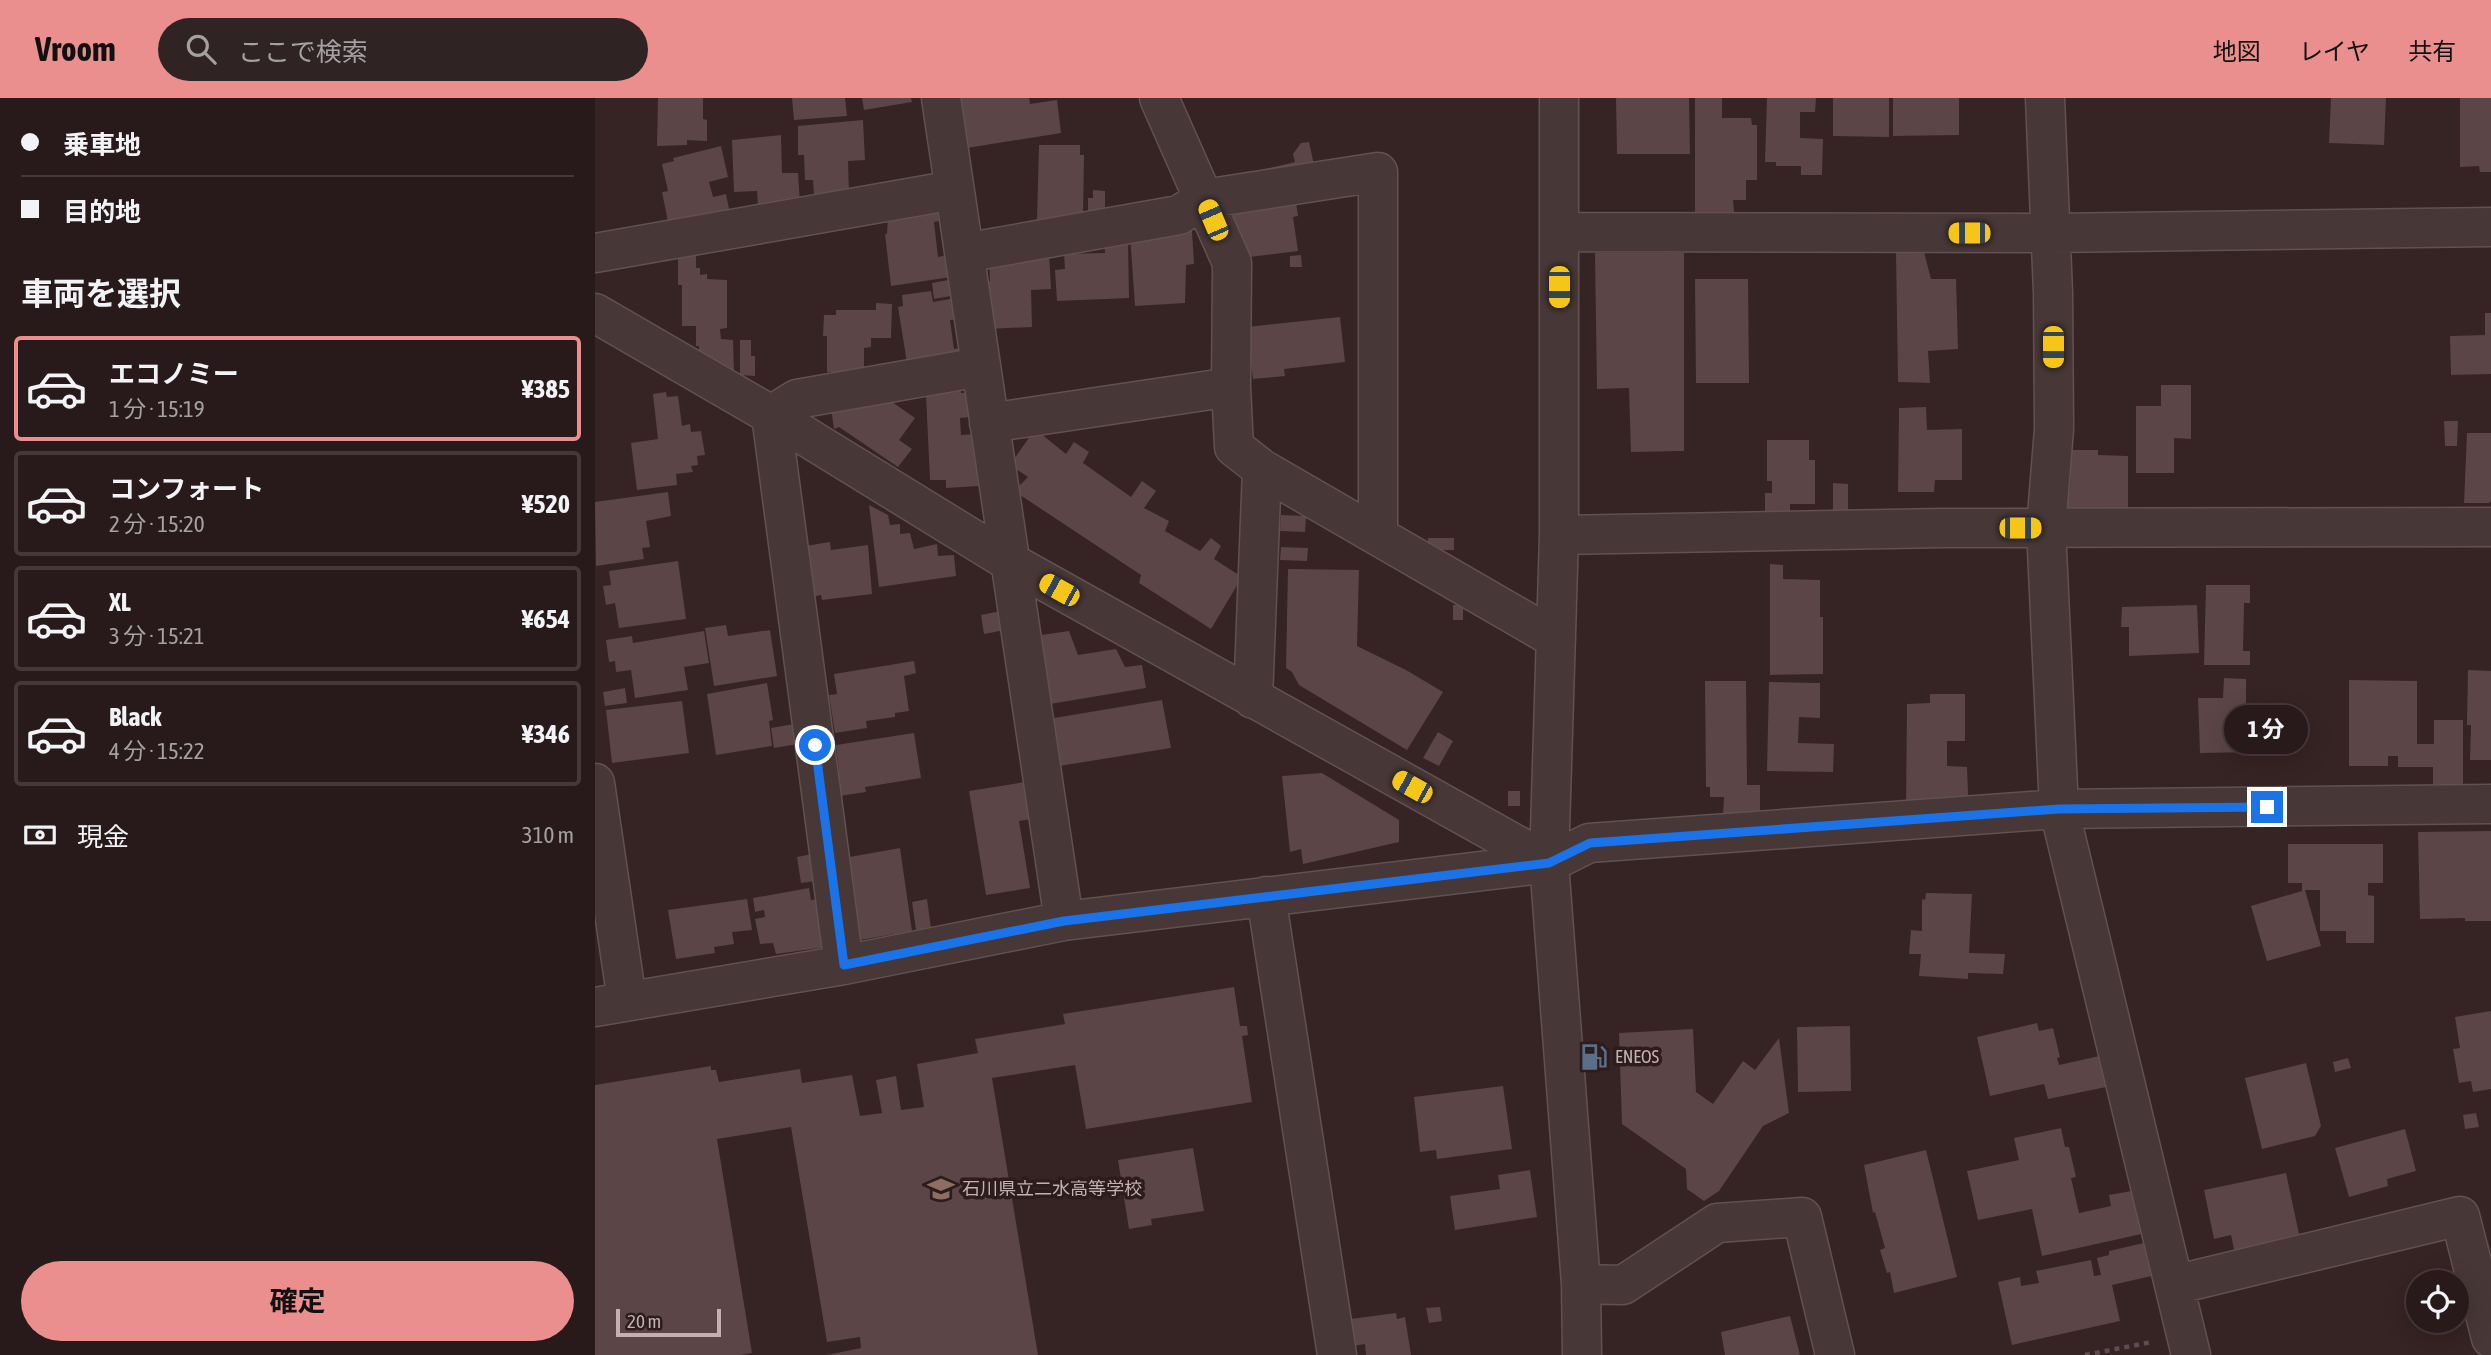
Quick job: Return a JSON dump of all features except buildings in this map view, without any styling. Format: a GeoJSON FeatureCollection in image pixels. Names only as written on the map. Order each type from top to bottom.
{"type":"FeatureCollection","features":[{"type":"Feature","properties":{"kind":"street"},"geometry":{"type":"LineString","coordinates":[[940,98],[1064,921]]}},
{"type":"Feature","properties":{"kind":"street"},"geometry":{"type":"LineString","coordinates":[[1159,98],[1232,263],[1231,387],[1234,447],[1262,469],[1556,639]]}},
{"type":"Feature","properties":{"kind":"street"},"geometry":{"type":"LineString","coordinates":[[1559,98],[1559,535],[1549,863],[1581,1284],[1583,1355]]}},
{"type":"Feature","properties":{"kind":"street"},"geometry":{"type":"LineString","coordinates":[[2045,98],[2051,233],[2054,429],[2046,528],[2059,809],[2188,1345]]}},
{"type":"Feature","properties":{"kind":"street"},"geometry":{"type":"LineString","coordinates":[[964,253],[1179,215],[1204,199],[1378,172],[1378,536]]}},
{"type":"Feature","properties":{"kind":"street"},"geometry":{"type":"LineString","coordinates":[[595,253],[954,190]]}},
{"type":"Feature","properties":{"kind":"street"},"geometry":{"type":"LineString","coordinates":[[1559,232],[2051,233],[2491,227]]}},
{"type":"Feature","properties":{"kind":"street"},"geometry":{"type":"LineString","coordinates":[[595,313],[771,415],[1010,562],[1549,863]]}},
{"type":"Feature","properties":{"kind":"street"},"geometry":{"type":"LineString","coordinates":[[771,415],[797,399],[981,367]]}},
{"type":"Feature","properties":{"kind":"street"},"geometry":{"type":"LineString","coordinates":[[989,422],[1231,387]]}},
{"type":"Feature","properties":{"kind":"street"},"geometry":{"type":"LineString","coordinates":[[771,415],[844,965]]}},
{"type":"Feature","properties":{"kind":"street"},"geometry":{"type":"LineString","coordinates":[[1253,699],[1262,469]]}},
{"type":"Feature","properties":{"kind":"street"},"geometry":{"type":"LineString","coordinates":[[1559,535],[2046,528],[2491,527]]}},
{"type":"Feature","properties":{"kind":"street"},"geometry":{"type":"LineString","coordinates":[[595,783],[611,1004],[844,965],[1064,921],[1549,863],[1590,843],[2059,809],[2491,804]]}},
{"type":"Feature","properties":{"kind":"street"},"geometry":{"type":"LineString","coordinates":[[1266,896],[1337,1355]]}},
{"type":"Feature","properties":{"kind":"street"},"geometry":{"type":"LineString","coordinates":[[2174,1285],[2460,1216],[2491,1338]]}},
{"type":"Feature","properties":{"kind":"street"},"geometry":{"type":"LineString","coordinates":[[1581,1284],[1623,1284],[1717,1223],[1801,1217],[1835,1355]]}},
{"type":"Feature","properties":{"kind":"path"},"geometry":{"type":"LineString","coordinates":[[2085,1355],[2188,1345]]}},
{"type":"Feature","properties":{"kind":"place","name":"ENEOS"},"geometry":{"type":"Point","coordinates":[1594,1057]}},
{"type":"Feature","properties":{"kind":"place","name":"石川県立二水高等学校"},"geometry":{"type":"Point","coordinates":[941,1189]}},
{"type":"Feature","properties":{"kind":"route"},"geometry":{"type":"LineString","coordinates":[[815,745],[844,965],[1064,921],[1549,863],[1590,843],[2059,809],[2267,807]]}}]}
